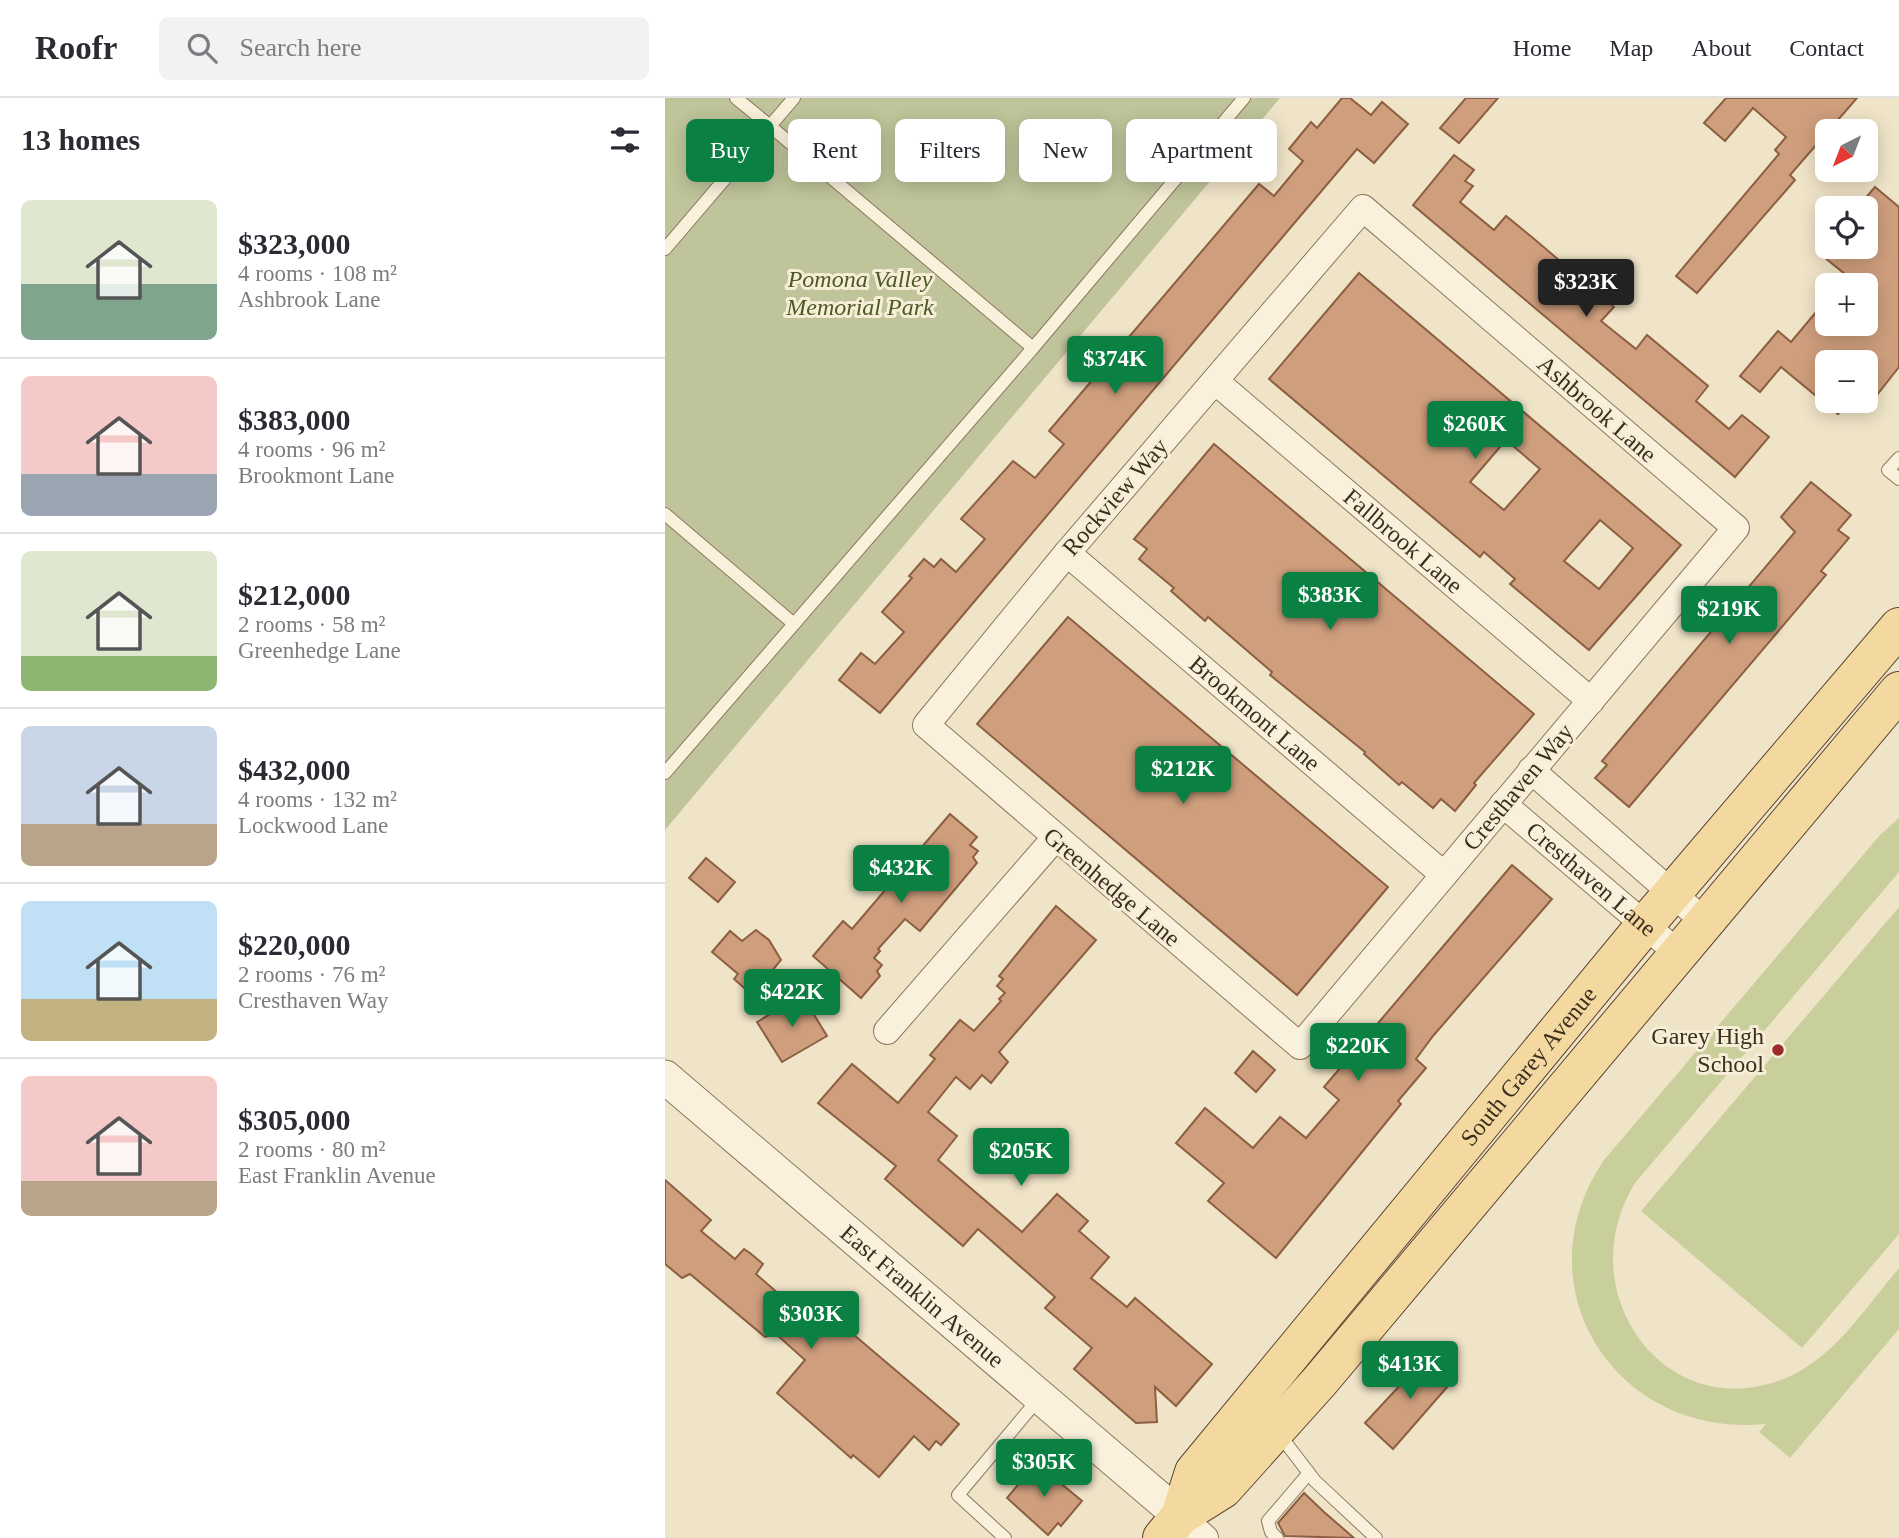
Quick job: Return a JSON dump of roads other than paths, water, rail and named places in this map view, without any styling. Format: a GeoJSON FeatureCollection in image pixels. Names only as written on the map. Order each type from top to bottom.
{"type":"FeatureCollection","features":[{"type":"Feature","properties":{"kind":"main road","name":"South Garey Avenue"},"geometry":{"type":"LineString","coordinates":[[1182,1531],[1194,1472],[1645,925],[1899,627]]}},
{"type":"Feature","properties":{"kind":"main road","name":"South Garey Avenue"},"geometry":{"type":"LineString","coordinates":[[1182,1531],[1276,1430],[1899,691]]}},
{"type":"Feature","properties":{"kind":"street","name":"Rockview Way"},"geometry":{"type":"LineString","coordinates":[[926,725],[1067,553],[1363,208]]}},
{"type":"Feature","properties":{"kind":"street","name":"Ashbrook Lane"},"geometry":{"type":"LineString","coordinates":[[1363,208],[1735,528]]}},
{"type":"Feature","properties":{"kind":"street","name":"Fallbrook Lane"},"geometry":{"type":"LineString","coordinates":[[1215,380],[1591,701]]}},
{"type":"Feature","properties":{"kind":"street","name":"Cresthaven Way"},"geometry":{"type":"LineString","coordinates":[[1300,1046],[1735,528]]}},
{"type":"Feature","properties":{"kind":"street","name":"Brookmont Lane"},"geometry":{"type":"LineString","coordinates":[[1067,553],[1444,875]]}},
{"type":"Feature","properties":{"kind":"street","name":"Greenhedge Lane"},"geometry":{"type":"LineString","coordinates":[[926,725],[1300,1046]]}},
{"type":"Feature","properties":{"kind":"street","name":"Cresthaven Lane"},"geometry":{"type":"LineString","coordinates":[[1531,770],[1705,922]]}},
{"type":"Feature","properties":{"kind":"street","name":"Cresthaven Lane"},"geometry":{"type":"LineString","coordinates":[[1503,804],[1679,954]]}},
{"type":"Feature","properties":{"kind":"street"},"geometry":{"type":"LineString","coordinates":[[887,1031],[1055,838]]}},
{"type":"Feature","properties":{"kind":"street","name":"East Franklin Avenue"},"geometry":{"type":"LineString","coordinates":[[665,1077],[1040,1397],[1182,1531]]}},
{"type":"Feature","properties":{"kind":"lane"},"geometry":{"type":"LineString","coordinates":[[736,98],[762,119]]}},
{"type":"Feature","properties":{"kind":"lane"},"geometry":{"type":"LineString","coordinates":[[774,121],[794,98]]}},
{"type":"Feature","properties":{"kind":"lane"},"geometry":{"type":"LineString","coordinates":[[665,773],[1033,348],[1244,98]]}},
{"type":"Feature","properties":{"kind":"lane"},"geometry":{"type":"LineString","coordinates":[[774,129],[1033,348]]}},
{"type":"Feature","properties":{"kind":"lane"},"geometry":{"type":"LineString","coordinates":[[665,249],[722,182]]}},
{"type":"Feature","properties":{"kind":"lane"},"geometry":{"type":"LineString","coordinates":[[1899,458],[1888,470],[1899,479]]}},
{"type":"Feature","properties":{"kind":"lane"},"geometry":{"type":"LineString","coordinates":[[665,514],[794,624]]}},
{"type":"Feature","properties":{"kind":"lane"},"geometry":{"type":"LineString","coordinates":[[1005,1538],[958,1495],[1040,1397]]}},
{"type":"Feature","properties":{"kind":"lane"},"geometry":{"type":"LineString","coordinates":[[1276,1430],[1309,1473],[1376,1538]]}},
{"type":"Feature","properties":{"kind":"lane"},"geometry":{"type":"LineString","coordinates":[[1277,1538],[1271,1532],[1268,1521],[1309,1473]]}},
{"type":"Feature","properties":{"kind":"place","name":"Garey High School"},"geometry":{"type":"Point","coordinates":[1778,1050]}},
{"type":"Feature","properties":{"kind":"park label","name":"Pomona Valley Memorial Park"},"geometry":{"type":"Point","coordinates":[860,293]}}]}
